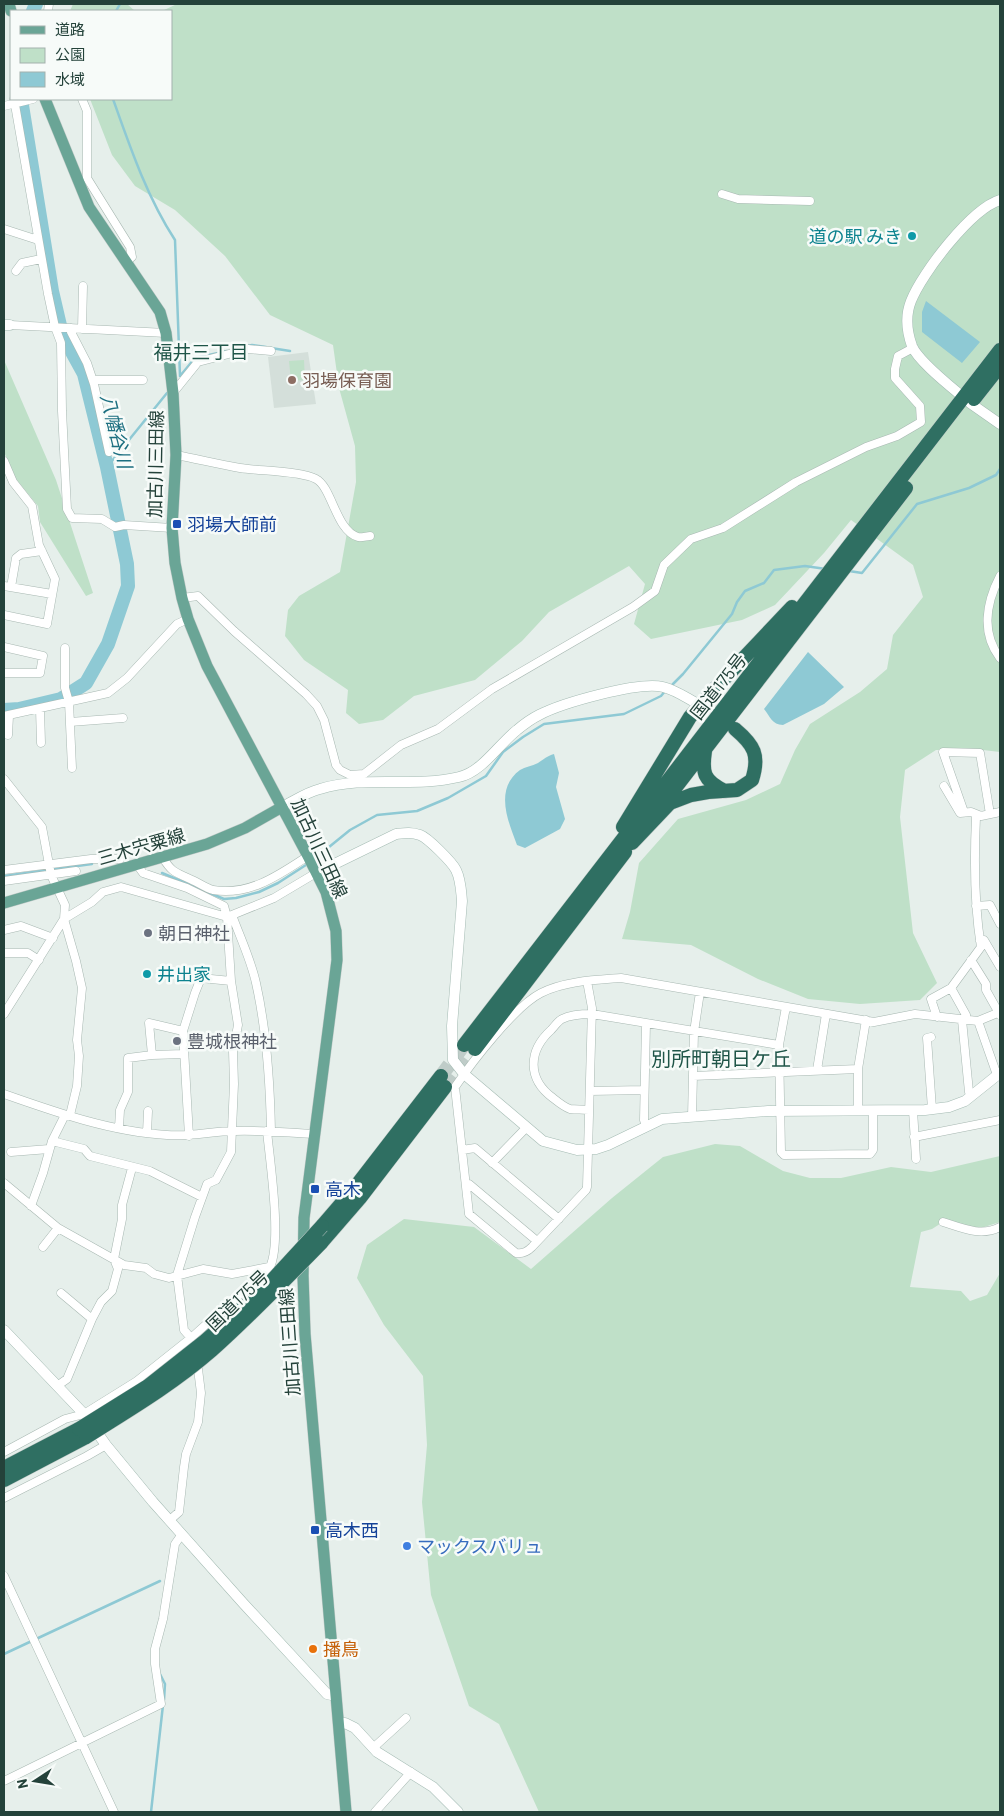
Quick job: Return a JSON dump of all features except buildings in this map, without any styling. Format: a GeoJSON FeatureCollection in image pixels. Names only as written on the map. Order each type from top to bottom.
{"type":"FeatureCollection","features":[{"type":"Feature","properties":{"kind":"highway","name":"国道175号"},"geometry":{"type":"LineString","coordinates":[[1000,350],[966,400],[939,447],[826,590],[705,751],[470,1047],[599,871],[836,562],[931,441],[966,400],[1000,366]]}},
{"type":"Feature","properties":{"kind":"highway"},"geometry":{"type":"LineString","coordinates":[[599,871],[606,852],[690,717],[706,709],[815,582],[836,562]]}},
{"type":"Feature","properties":{"kind":"highway"},"geometry":{"type":"LineString","coordinates":[[632,843],[670,803],[708,792],[737,790],[752,780],[756,767],[755,751],[734,729]]}},
{"type":"Feature","properties":{"kind":"highway"},"geometry":{"type":"LineString","coordinates":[[705,751],[703,768],[706,777],[715,787],[725,791]]}},
{"type":"Feature","properties":{"kind":"highway","name":"国道175号"},"geometry":{"type":"LineString","coordinates":[[4,1468],[83,1433],[148,1386],[205,1341],[264,1289],[322,1226],[443,1082],[360,1198],[321,1243],[271,1295],[211,1351],[152,1396],[83,1433],[4,1480]]}},
{"type":"Feature","properties":{"kind":"main road","name":"加古川三田線"},"geometry":{"type":"LineString","coordinates":[[45,100],[88,207],[160,312],[166,333],[173,393],[176,455],[172,528],[175,563],[182,598],[188,619],[207,666],[312,863],[330,907],[336,931],[337,960],[304,1218],[304,1305],[346,1812]]}},
{"type":"Feature","properties":{"kind":"main road","name":"三木宍粟線"},"geometry":{"type":"LineString","coordinates":[[4,903],[138,866],[207,844],[245,828],[282,807]]}},
{"type":"Feature","properties":{"kind":"street"},"geometry":{"type":"LineString","coordinates":[[4,106],[15,101],[32,100]]}},
{"type":"Feature","properties":{"kind":"street"},"geometry":{"type":"LineString","coordinates":[[82,100],[87,111],[87,178],[130,247],[132,257],[126,262]]}},
{"type":"Feature","properties":{"kind":"street"},"geometry":{"type":"LineString","coordinates":[[15,101],[38,240],[55,328],[61,343],[67,509],[72,518],[102,519],[115,526],[172,528]]}},
{"type":"Feature","properties":{"kind":"street"},"geometry":{"type":"LineString","coordinates":[[722,194],[738,199],[810,200]]}},
{"type":"Feature","properties":{"kind":"street"},"geometry":{"type":"LineString","coordinates":[[1000,200],[978,213],[934,261],[910,302],[906,321],[913,348],[932,370],[966,400],[1000,424]]}},
{"type":"Feature","properties":{"kind":"street"},"geometry":{"type":"LineString","coordinates":[[4,229],[38,240]]}},
{"type":"Feature","properties":{"kind":"street"},"geometry":{"type":"LineString","coordinates":[[16,271],[22,263],[42,259]]}},
{"type":"Feature","properties":{"kind":"street"},"geometry":{"type":"LineString","coordinates":[[82,329],[83,286]]}},
{"type":"Feature","properties":{"kind":"street"},"geometry":{"type":"LineString","coordinates":[[7,325],[166,333]]}},
{"type":"Feature","properties":{"kind":"street"},"geometry":{"type":"LineString","coordinates":[[68,328],[93,380],[110,452]]}},
{"type":"Feature","properties":{"kind":"street"},"geometry":{"type":"LineString","coordinates":[[182,598],[198,596],[234,631],[306,694],[317,706],[324,720],[336,765],[340,770],[350,775],[361,775],[374,768],[401,745],[438,728],[492,689],[633,607],[655,591],[664,565],[691,539],[724,528],[796,482],[866,447],[897,436],[921,422],[920,406],[896,378],[895,369],[898,356],[913,348]]}},
{"type":"Feature","properties":{"kind":"street"},"geometry":{"type":"LineString","coordinates":[[173,393],[198,362],[248,349],[271,352]]}},
{"type":"Feature","properties":{"kind":"street"},"geometry":{"type":"LineString","coordinates":[[93,380],[143,380]]}},
{"type":"Feature","properties":{"kind":"street"},"geometry":{"type":"LineString","coordinates":[[176,455],[240,468],[317,479],[341,521],[350,531],[358,537],[370,536]]}},
{"type":"Feature","properties":{"kind":"street"},"geometry":{"type":"LineString","coordinates":[[4,461],[12,482],[32,506],[39,545],[55,579],[47,624],[4,615]]}},
{"type":"Feature","properties":{"kind":"street"},"geometry":{"type":"LineString","coordinates":[[42,552],[22,554],[16,558],[7,587],[52,594]]}},
{"type":"Feature","properties":{"kind":"street"},"geometry":{"type":"LineString","coordinates":[[1000,576],[988,606],[987,623],[990,640],[1000,658]]}},
{"type":"Feature","properties":{"kind":"street"},"geometry":{"type":"LineString","coordinates":[[8,735],[7,716],[108,693],[127,678],[177,624],[188,619]]}},
{"type":"Feature","properties":{"kind":"street"},"geometry":{"type":"LineString","coordinates":[[4,647],[43,656],[40,673],[4,673]]}},
{"type":"Feature","properties":{"kind":"street"},"geometry":{"type":"LineString","coordinates":[[65,648],[65,688],[70,702],[72,768]]}},
{"type":"Feature","properties":{"kind":"street"},"geometry":{"type":"LineString","coordinates":[[282,807],[318,789],[346,783],[438,781],[461,777],[477,768],[518,729],[539,715],[571,703],[635,686],[661,686],[675,691],[706,709]]}},
{"type":"Feature","properties":{"kind":"street"},"geometry":{"type":"LineString","coordinates":[[40,709],[41,743]]}},
{"type":"Feature","properties":{"kind":"street"},"geometry":{"type":"LineString","coordinates":[[70,722],[123,718]]}},
{"type":"Feature","properties":{"kind":"street"},"geometry":{"type":"LineString","coordinates":[[964,812],[943,752],[980,753],[990,814]]}},
{"type":"Feature","properties":{"kind":"street"},"geometry":{"type":"LineString","coordinates":[[374,768],[376,771],[376,782]]}},
{"type":"Feature","properties":{"kind":"street"},"geometry":{"type":"LineString","coordinates":[[4,779],[42,827],[52,875],[65,905],[64,919],[82,988],[77,1040],[79,1056],[77,1086],[68,1115],[50,1145],[43,1173],[31,1206]]}},
{"type":"Feature","properties":{"kind":"street"},"geometry":{"type":"LineString","coordinates":[[944,786],[960,813],[971,812],[978,815],[1000,812]]}},
{"type":"Feature","properties":{"kind":"street"},"geometry":{"type":"LineString","coordinates":[[937,1017],[931,998],[951,988],[981,947],[976,906],[976,817],[978,815]]}},
{"type":"Feature","properties":{"kind":"street"},"geometry":{"type":"LineString","coordinates":[[163,858],[170,870],[211,890],[232,891],[268,882],[312,863],[396,834],[409,832],[422,836],[456,869],[460,882],[462,901],[452,1026],[453,1060],[464,1074],[543,1141],[577,1150],[588,1150],[608,1145],[662,1119],[780,1111],[913,1110],[949,1107],[964,1101],[999,1074],[978,1021]]}},
{"type":"Feature","properties":{"kind":"street"},"geometry":{"type":"LineString","coordinates":[[4,870],[90,859],[120,859]]}},
{"type":"Feature","properties":{"kind":"street"},"geometry":{"type":"LineString","coordinates":[[4,1014],[64,919],[92,902],[103,892],[122,887],[230,916],[274,898],[312,863]]}},
{"type":"Feature","properties":{"kind":"street"},"geometry":{"type":"LineString","coordinates":[[4,1452],[65,1419],[84,1414],[137,1381],[191,1338],[270,1267],[274,1258],[274,1213],[269,1131],[269,1065],[256,981],[230,916],[224,906],[187,888],[143,873],[138,866]]}},
{"type":"Feature","properties":{"kind":"street"},"geometry":{"type":"LineString","coordinates":[[4,881],[76,871]]}},
{"type":"Feature","properties":{"kind":"street"},"geometry":{"type":"LineString","coordinates":[[976,906],[990,905],[1000,924]]}},
{"type":"Feature","properties":{"kind":"street"},"geometry":{"type":"LineString","coordinates":[[170,1519],[179,1512],[186,1454],[198,1422],[201,1393],[191,1338],[184,1330],[177,1275],[207,1184],[216,1180],[231,1152],[234,1084],[233,1052],[238,1025],[231,981],[230,916]]}},
{"type":"Feature","properties":{"kind":"street"},"geometry":{"type":"LineString","coordinates":[[4,930],[21,926],[53,938]]}},
{"type":"Feature","properties":{"kind":"street"},"geometry":{"type":"LineString","coordinates":[[980,941],[984,940],[1000,967]]}},
{"type":"Feature","properties":{"kind":"street"},"geometry":{"type":"LineString","coordinates":[[4,953],[28,953],[39,960]]}},
{"type":"Feature","properties":{"kind":"street"},"geometry":{"type":"LineString","coordinates":[[587,981],[592,1014],[586,1190],[526,1252],[516,1253],[469,1214],[455,1087],[464,1074],[522,1008],[540,994],[557,986],[587,981],[621,978],[874,1022],[914,1014],[978,1021],[1000,1013],[986,990],[986,984],[971,960]]}},
{"type":"Feature","properties":{"kind":"street"},"geometry":{"type":"LineString","coordinates":[[189,1136],[183,1031],[201,978],[231,981]]}},
{"type":"Feature","properties":{"kind":"street"},"geometry":{"type":"LineString","coordinates":[[951,988],[966,1015],[969,1092],[972,1095]]}},
{"type":"Feature","properties":{"kind":"street"},"geometry":{"type":"LineString","coordinates":[[692,1117],[694,1032],[700,992]]}},
{"type":"Feature","properties":{"kind":"street"},"geometry":{"type":"LineString","coordinates":[[786,1007],[779,1045],[781,1152],[784,1155],[870,1154],[874,1150],[873,1110]]}},
{"type":"Feature","properties":{"kind":"street"},"geometry":{"type":"LineString","coordinates":[[589,1110],[566,1107],[551,1097],[540,1087],[536,1080],[534,1055],[537,1047],[542,1038],[562,1019],[582,1014],[592,1014],[779,1045]]}},
{"type":"Feature","properties":{"kind":"street"},"geometry":{"type":"LineString","coordinates":[[817,1070],[826,1014]]}},
{"type":"Feature","properties":{"kind":"street"},"geometry":{"type":"LineString","coordinates":[[858,1110],[858,1069],[866,1020]]}},
{"type":"Feature","properties":{"kind":"street"},"geometry":{"type":"LineString","coordinates":[[152,1054],[149,1023],[183,1031]]}},
{"type":"Feature","properties":{"kind":"street"},"geometry":{"type":"LineString","coordinates":[[646,1024],[644,1090],[644,1120],[646,1126]]}},
{"type":"Feature","properties":{"kind":"street"},"geometry":{"type":"LineString","coordinates":[[931,1037],[927,1038],[932,1109]]}},
{"type":"Feature","properties":{"kind":"street"},"geometry":{"type":"LineString","coordinates":[[118,1128],[120,1110],[128,1092],[128,1058],[152,1054],[184,1054]]}},
{"type":"Feature","properties":{"kind":"street"},"geometry":{"type":"LineString","coordinates":[[692,1076],[858,1069]]}},
{"type":"Feature","properties":{"kind":"street"},"geometry":{"type":"LineString","coordinates":[[590,1091],[644,1090]]}},
{"type":"Feature","properties":{"kind":"street"},"geometry":{"type":"LineString","coordinates":[[4,1094],[68,1115],[118,1128],[147,1132],[189,1136],[233,1131],[316,1134]]}},
{"type":"Feature","properties":{"kind":"street"},"geometry":{"type":"LineString","coordinates":[[913,1110],[916,1160]]}},
{"type":"Feature","properties":{"kind":"street"},"geometry":{"type":"LineString","coordinates":[[147,1132],[148,1111]]}},
{"type":"Feature","properties":{"kind":"street"},"geometry":{"type":"LineString","coordinates":[[914,1137],[1000,1120]]}},
{"type":"Feature","properties":{"kind":"street"},"geometry":{"type":"LineString","coordinates":[[492,1163],[526,1128]]}},
{"type":"Feature","properties":{"kind":"street"},"geometry":{"type":"LineString","coordinates":[[11,1152],[50,1145],[84,1149],[90,1156],[150,1171],[202,1197]]}},
{"type":"Feature","properties":{"kind":"street"},"geometry":{"type":"LineString","coordinates":[[462,1150],[475,1148],[559,1219]]}},
{"type":"Feature","properties":{"kind":"street"},"geometry":{"type":"LineString","coordinates":[[56,1386],[67,1379],[92,1319],[101,1302],[112,1291],[118,1269],[114,1259],[122,1219],[122,1205],[132,1168]]}},
{"type":"Feature","properties":{"kind":"street"},"geometry":{"type":"LineString","coordinates":[[4,1183],[58,1228],[124,1265],[146,1268],[154,1274],[169,1278],[203,1269],[232,1274],[290,1265]]}},
{"type":"Feature","properties":{"kind":"street"},"geometry":{"type":"LineString","coordinates":[[466,1184],[469,1184],[537,1242]]}},
{"type":"Feature","properties":{"kind":"street"},"geometry":{"type":"LineString","coordinates":[[943,1222],[977,1233],[993,1231],[1000,1227]]}},
{"type":"Feature","properties":{"kind":"street"},"geometry":{"type":"LineString","coordinates":[[43,1247],[58,1228]]}},
{"type":"Feature","properties":{"kind":"street"},"geometry":{"type":"LineString","coordinates":[[61,1293],[92,1319]]}},
{"type":"Feature","properties":{"kind":"street"},"geometry":{"type":"LineString","coordinates":[[4,1330],[84,1414],[106,1444],[182,1534],[327,1694],[336,1696]]}},
{"type":"Feature","properties":{"kind":"street"},"geometry":{"type":"LineString","coordinates":[[4,1498],[87,1456],[106,1444]]}},
{"type":"Feature","properties":{"kind":"street"},"geometry":{"type":"LineString","coordinates":[[4,1781],[161,1704],[155,1664],[155,1649],[163,1619],[175,1544],[182,1534]]}},
{"type":"Feature","properties":{"kind":"street"},"geometry":{"type":"LineString","coordinates":[[4,1576],[114,1812]]}},
{"type":"Feature","properties":{"kind":"street"},"geometry":{"type":"LineString","coordinates":[[373,1748],[406,1718]]}},
{"type":"Feature","properties":{"kind":"street"},"geometry":{"type":"LineString","coordinates":[[338,1724],[345,1724],[355,1728],[377,1752],[433,1787],[458,1812]]}},
{"type":"Feature","properties":{"kind":"street"},"geometry":{"type":"LineString","coordinates":[[375,1812],[411,1772]]}},
{"type":"Feature","properties":{"kind":"shaded area","name":"羽場保育園"},"geometry":{"type":"Polygon","coordinates":[[[308,352],[316,404],[274,408],[268,357],[308,352]]]}},
{"type":"Feature","properties":{"kind":"green space"},"geometry":{"type":"Polygon","coordinates":[[[73,4],[127,4],[134,10],[70,10],[73,4]]]}},
{"type":"Feature","properties":{"kind":"green space"},"geometry":{"type":"Polygon","coordinates":[[[177,4],[1000,4],[1000,752],[936,750],[905,770],[900,817],[913,933],[937,983],[920,1000],[860,1004],[808,999],[758,979],[691,945],[622,939],[630,912],[639,863],[678,819],[746,800],[780,784],[795,750],[810,724],[860,692],[887,669],[893,635],[923,597],[913,565],[851,520],[824,553],[775,605],[742,620],[651,639],[634,624],[645,584],[629,566],[549,612],[522,641],[475,680],[414,696],[383,720],[359,724],[346,713],[348,690],[304,660],[285,636],[288,610],[299,596],[340,572],[356,482],[355,446],[339,388],[333,345],[270,315],[225,256],[175,210],[135,186],[112,155],[90,100],[172,100],[172,10],[164,10],[177,4]]]}},
{"type":"Feature","properties":{"kind":"green space"},"geometry":{"type":"Polygon","coordinates":[[[4,360],[56,480],[93,593],[86,596],[40,522],[38,506],[16,479],[4,452],[4,360]]]}},
{"type":"Feature","properties":{"kind":"green space"},"geometry":{"type":"Polygon","coordinates":[[[304,360],[305,380],[291,381],[289,361],[304,360]]]}},
{"type":"Feature","properties":{"kind":"green space"},"geometry":{"type":"Polygon","coordinates":[[[715,1144],[740,1146],[783,1171],[810,1178],[841,1178],[891,1167],[931,1172],[1000,1156],[1000,1222],[981,1228],[943,1222],[932,1229],[921,1232],[910,1287],[961,1291],[970,1301],[987,1295],[1000,1273],[1000,1812],[539,1812],[499,1724],[469,1706],[431,1595],[422,1502],[427,1445],[423,1376],[384,1325],[357,1278],[367,1245],[404,1219],[474,1227],[531,1269],[612,1198],[663,1157],[715,1144]]]}},
{"type":"Feature","properties":{"kind":"water"},"geometry":{"type":"Polygon","coordinates":[[[926,301],[980,342],[962,363],[922,332],[922,312],[926,301]]]}},
{"type":"Feature","properties":{"kind":"water"},"geometry":{"type":"Polygon","coordinates":[[[808,652],[844,687],[824,704],[783,725],[779,725],[772,720],[764,709],[808,652]]]}},
{"type":"Feature","properties":{"kind":"water"},"geometry":{"type":"Polygon","coordinates":[[[554,754],[559,773],[556,787],[565,819],[560,829],[525,848],[517,845],[507,816],[505,796],[507,786],[520,770],[554,754]]]}},
{"type":"Feature","properties":{"kind":"waterway","name":"八幡谷川"},"geometry":{"type":"LineString","coordinates":[[33,10],[36,4]]}},
{"type":"Feature","properties":{"kind":"waterway"},"geometry":{"type":"LineString","coordinates":[[117,10],[120,4]]}},
{"type":"Feature","properties":{"kind":"waterway","name":"八幡谷川"},"geometry":{"type":"LineString","coordinates":[[4,710],[19,709],[61,699],[86,683],[108,644],[128,586],[127,564],[107,467],[84,374],[62,334],[52,291],[21,100]]}},
{"type":"Feature","properties":{"kind":"waterway"},"geometry":{"type":"LineString","coordinates":[[113,100],[148,189],[175,240],[180,376]]}},
{"type":"Feature","properties":{"kind":"waterway"},"geometry":{"type":"LineString","coordinates":[[247,346],[266,347]]}},
{"type":"Feature","properties":{"kind":"waterway"},"geometry":{"type":"LineString","coordinates":[[271,348],[290,351]]}},
{"type":"Feature","properties":{"kind":"waterway"},"geometry":{"type":"LineString","coordinates":[[180,376],[195,358],[227,351]]}},
{"type":"Feature","properties":{"kind":"waterway"},"geometry":{"type":"LineString","coordinates":[[107,467],[167,393]]}},
{"type":"Feature","properties":{"kind":"waterway"},"geometry":{"type":"LineString","coordinates":[[849,571],[862,573],[917,504],[969,488],[996,475],[1000,469]]}},
{"type":"Feature","properties":{"kind":"waterway"},"geometry":{"type":"LineString","coordinates":[[670,687],[732,614],[737,602],[745,591],[764,583],[774,570],[805,566],[826,569]]}},
{"type":"Feature","properties":{"kind":"waterway"},"geometry":{"type":"LineString","coordinates":[[313,860],[350,830],[377,815],[417,811],[448,798],[486,776],[503,752],[544,724],[624,714],[661,696],[666,690]]}},
{"type":"Feature","properties":{"kind":"waterway"},"geometry":{"type":"LineString","coordinates":[[162,873],[224,899],[259,892],[278,883],[309,863]]}},
{"type":"Feature","properties":{"kind":"waterway"},"geometry":{"type":"LineString","coordinates":[[4,876],[92,864]]}},
{"type":"Feature","properties":{"kind":"waterway"},"geometry":{"type":"LineString","coordinates":[[4,1654],[160,1581]]}},
{"type":"Feature","properties":{"kind":"waterway"},"geometry":{"type":"LineString","coordinates":[[159,1672],[165,1684],[164,1700]]}},
{"type":"Feature","properties":{"kind":"waterway"},"geometry":{"type":"LineString","coordinates":[[151,1812],[163,1705]]}},
{"type":"Feature","properties":{"kind":"tunnel"},"geometry":{"type":"LineString","coordinates":[[441,1076],[464,1045]]}},
{"type":"Feature","properties":{"kind":"tunnel"},"geometry":{"type":"LineString","coordinates":[[445,1087],[475,1049]]}},
{"type":"Feature","properties":{"kind":"place","name":"道の駅 みき"},"geometry":{"type":"Point","coordinates":[912,236]}},
{"type":"Feature","properties":{"kind":"place","name":"羽場保育園"},"geometry":{"type":"Point","coordinates":[292,380]}},
{"type":"Feature","properties":{"kind":"place","name":"羽場大師前"},"geometry":{"type":"Point","coordinates":[177,524]}},
{"type":"Feature","properties":{"kind":"place","name":"朝日神社"},"geometry":{"type":"Point","coordinates":[148,933]}},
{"type":"Feature","properties":{"kind":"place","name":"井出家"},"geometry":{"type":"Point","coordinates":[147,974]}},
{"type":"Feature","properties":{"kind":"place","name":"豊城根神社"},"geometry":{"type":"Point","coordinates":[177,1041]}},
{"type":"Feature","properties":{"kind":"place","name":"高木"},"geometry":{"type":"Point","coordinates":[315,1189]}},
{"type":"Feature","properties":{"kind":"place","name":"高木西"},"geometry":{"type":"Point","coordinates":[315,1530]}},
{"type":"Feature","properties":{"kind":"place","name":"マックスバリュ"},"geometry":{"type":"Point","coordinates":[407,1546]}},
{"type":"Feature","properties":{"kind":"place","name":"播鳥"},"geometry":{"type":"Point","coordinates":[313,1649]}},
{"type":"Feature","properties":{"kind":"district","name":"福井三丁目"},"geometry":{"type":"Point","coordinates":[201,351]}},
{"type":"Feature","properties":{"kind":"district","name":"別所町朝日ケ丘"},"geometry":{"type":"Point","coordinates":[721,1058]}}]}
